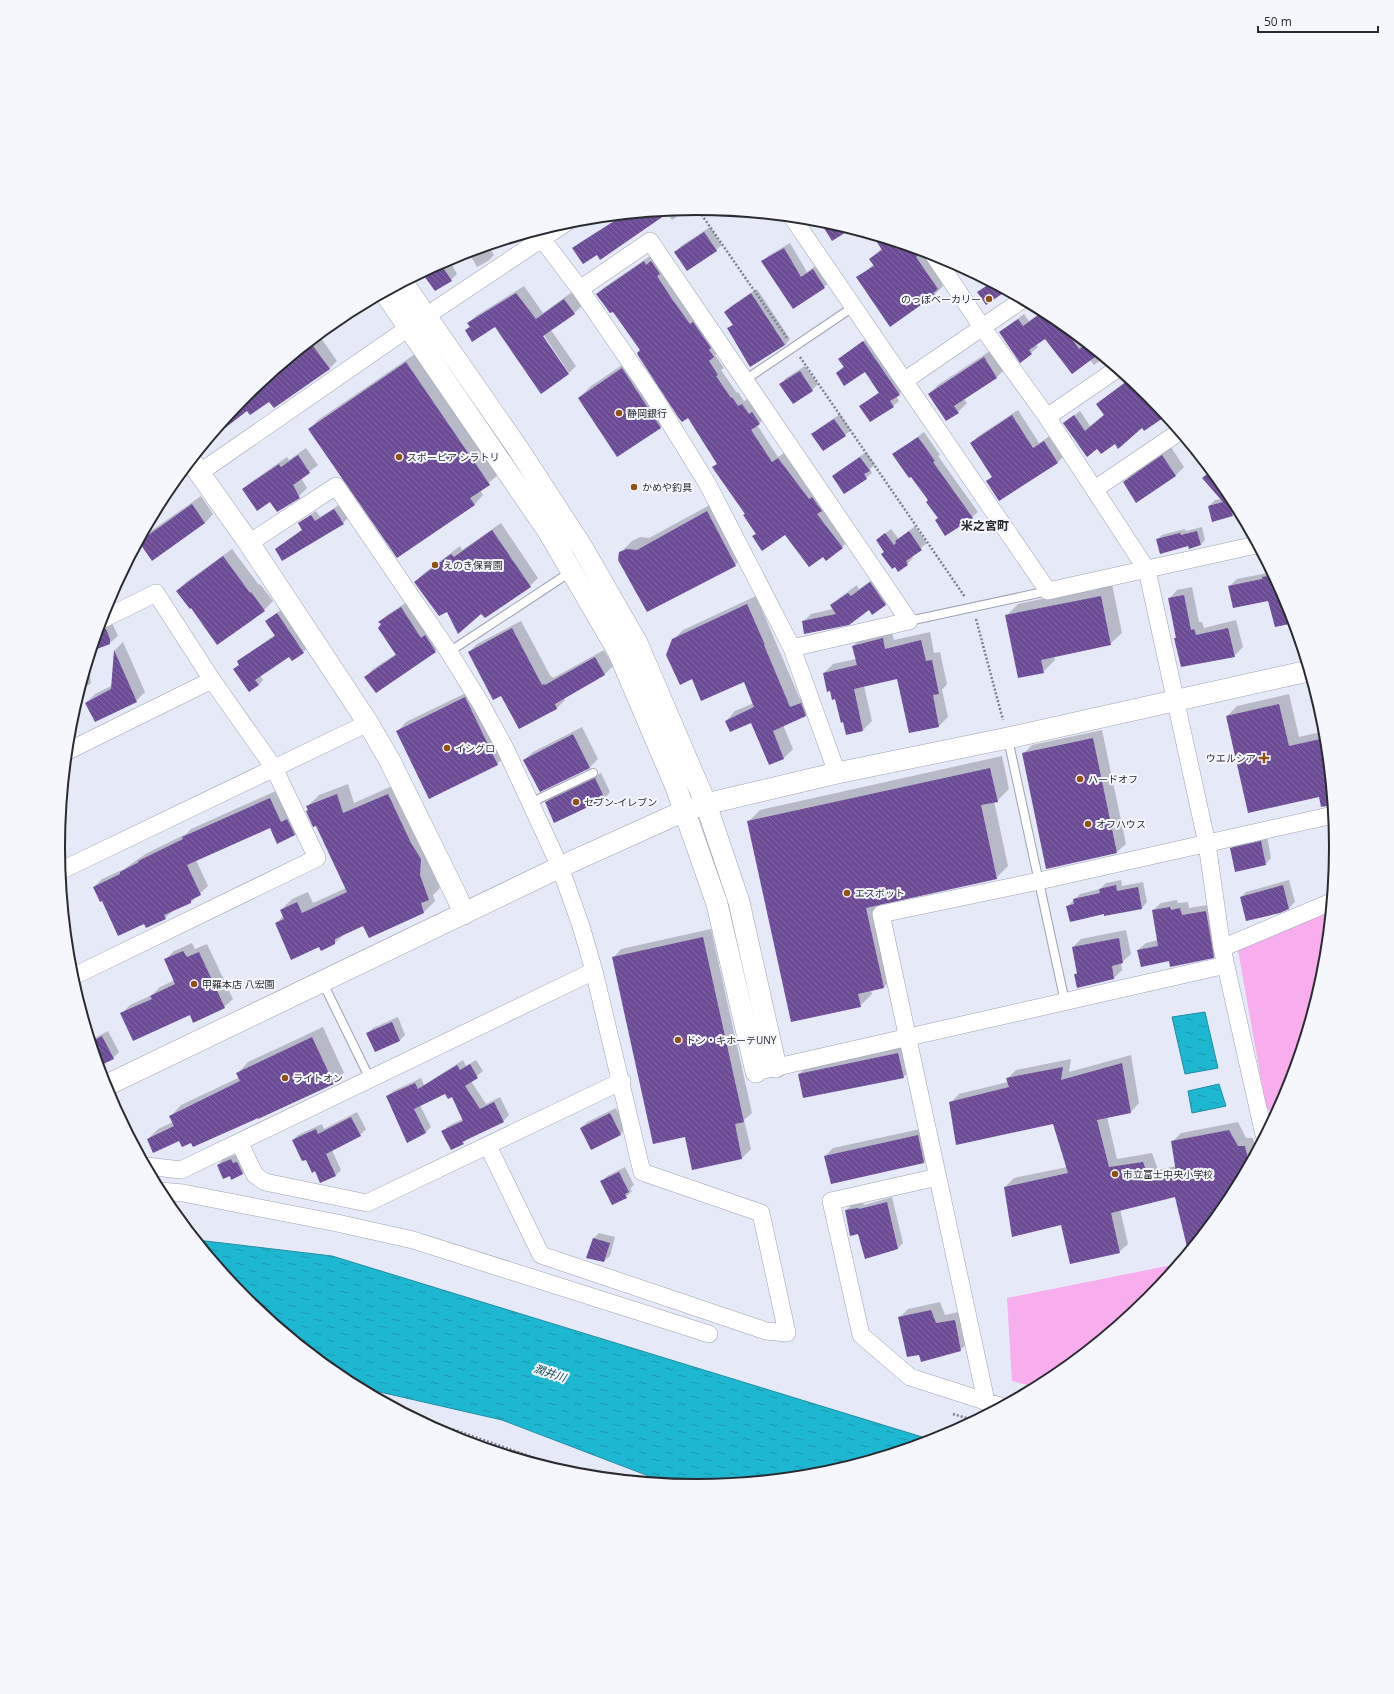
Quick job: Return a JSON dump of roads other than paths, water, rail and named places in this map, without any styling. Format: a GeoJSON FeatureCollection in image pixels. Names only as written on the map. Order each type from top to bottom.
{"type":"FeatureCollection","features":[{"type":"Feature","properties":{"kind":"street"},"geometry":{"type":"LineString","coordinates":[[796,223],[1048,591],[1252,546]]}},
{"type":"Feature","properties":{"kind":"street"},"geometry":{"type":"LineString","coordinates":[[464,914],[458,897],[390,761],[368,723],[249,543],[195,467],[550,233]]}},
{"type":"Feature","properties":{"kind":"street"},"geometry":{"type":"LineString","coordinates":[[542,238],[580,289],[652,394],[707,483],[792,648],[837,773]]}},
{"type":"Feature","properties":{"kind":"street"},"geometry":{"type":"LineString","coordinates":[[580,289],[650,241],[909,621],[792,648]]}},
{"type":"Feature","properties":{"kind":"street"},"geometry":{"type":"LineString","coordinates":[[939,263],[982,327],[1047,417],[1147,570],[1207,844],[1222,948],[1263,1129]]}},
{"type":"Feature","properties":{"kind":"street"},"geometry":{"type":"LineString","coordinates":[[405,287],[517,447],[586,554],[637,643],[706,804],[739,902],[776,1067]]}},
{"type":"Feature","properties":{"kind":"street"},"geometry":{"type":"LineString","coordinates":[[387,296],[548,531],[573,570],[621,658],[676,787],[717,904],[756,1072],[1226,965]]}},
{"type":"Feature","properties":{"kind":"street"},"geometry":{"type":"LineString","coordinates":[[904,381],[1018,303]]}},
{"type":"Feature","properties":{"kind":"street"},"geometry":{"type":"LineString","coordinates":[[1047,417],[1113,371]]}},
{"type":"Feature","properties":{"kind":"street"},"geometry":{"type":"LineString","coordinates":[[1095,489],[1176,434]]}},
{"type":"Feature","properties":{"kind":"street"},"geometry":{"type":"LineString","coordinates":[[249,543],[336,486],[449,652],[495,731],[560,867],[581,926],[594,972],[622,1081],[642,1172],[761,1213],[787,1333],[766,1331],[541,1255],[488,1146]]}},
{"type":"Feature","properties":{"kind":"street"},"geometry":{"type":"LineString","coordinates":[[78,974],[317,858],[274,768],[212,680],[156,594],[109,616]]}},
{"type":"Feature","properties":{"kind":"street"},"geometry":{"type":"LineString","coordinates":[[111,1083],[560,867],[684,811],[706,804],[837,773],[1008,738],[1304,672]]}},
{"type":"Feature","properties":{"kind":"street"},"geometry":{"type":"LineString","coordinates":[[73,748],[212,680]]}},
{"type":"Feature","properties":{"kind":"street"},"geometry":{"type":"LineString","coordinates":[[66,868],[368,723]]}},
{"type":"Feature","properties":{"kind":"street"},"geometry":{"type":"LineString","coordinates":[[993,1404],[938,1177],[881,914],[1039,881],[1328,816]]}},
{"type":"Feature","properties":{"kind":"street"},"geometry":{"type":"LineString","coordinates":[[1222,948],[1326,903]]}},
{"type":"Feature","properties":{"kind":"street"},"geometry":{"type":"LineString","coordinates":[[152,1167],[181,1170],[594,972]]}},
{"type":"Feature","properties":{"kind":"street"},"geometry":{"type":"LineString","coordinates":[[239,1142],[255,1175],[265,1182],[367,1203],[622,1081]]}},
{"type":"Feature","properties":{"kind":"street"},"geometry":{"type":"LineString","coordinates":[[938,1177],[831,1201],[861,1335],[910,1377],[993,1404]]}},
{"type":"Feature","properties":{"kind":"street"},"geometry":{"type":"LineString","coordinates":[[168,1192],[183,1193],[413,1240],[709,1334]]}},
{"type":"Feature","properties":{"kind":"lane"},"geometry":{"type":"LineString","coordinates":[[745,380],[853,306]]}},
{"type":"Feature","properties":{"kind":"lane"},"geometry":{"type":"LineString","coordinates":[[449,652],[573,570]]}},
{"type":"Feature","properties":{"kind":"lane"},"geometry":{"type":"LineString","coordinates":[[909,621],[1048,591]]}},
{"type":"Feature","properties":{"kind":"lane"},"geometry":{"type":"LineString","coordinates":[[1008,738],[1065,1002]]}},
{"type":"Feature","properties":{"kind":"lane"},"geometry":{"type":"LineString","coordinates":[[530,803],[593,773]]}},
{"type":"Feature","properties":{"kind":"lane"},"geometry":{"type":"LineString","coordinates":[[321,981],[370,1079]]}},
{"type":"Feature","properties":{"kind":"water"},"geometry":{"type":"Polygon","coordinates":[[[1205,1012],[1218,1068],[1185,1074],[1172,1017],[1205,1012]]]}},
{"type":"Feature","properties":{"kind":"water"},"geometry":{"type":"Polygon","coordinates":[[[1219,1084],[1226,1106],[1192,1113],[1188,1091],[1219,1084]]]}},
{"type":"Feature","properties":{"kind":"water","name":"潤井川"},"geometry":{"type":"Polygon","coordinates":[[[203,1241],[332,1256],[922,1437],[861,1457],[820,1467],[779,1474],[738,1478],[656,1478],[502,1420],[377,1391],[312,1348],[280,1322],[250,1294],[203,1241]]]}},
{"type":"Feature","properties":{"kind":"place","name":"のっぽベーカリー"},"geometry":{"type":"Point","coordinates":[989,299]}},
{"type":"Feature","properties":{"kind":"place","name":"静岡銀行"},"geometry":{"type":"Point","coordinates":[619,413]}},
{"type":"Feature","properties":{"kind":"place","name":"スポーピア シラトリ"},"geometry":{"type":"Point","coordinates":[399,457]}},
{"type":"Feature","properties":{"kind":"place","name":"かめや釣具"},"geometry":{"type":"Point","coordinates":[634,487]}},
{"type":"Feature","properties":{"kind":"place","name":"えのき保育園"},"geometry":{"type":"Point","coordinates":[435,565]}},
{"type":"Feature","properties":{"kind":"place","name":"イシグロ"},"geometry":{"type":"Point","coordinates":[447,748]}},
{"type":"Feature","properties":{"kind":"place","name":"ウエルシア"},"geometry":{"type":"Point","coordinates":[1264,758]}},
{"type":"Feature","properties":{"kind":"place","name":"ハードオフ"},"geometry":{"type":"Point","coordinates":[1080,779]}},
{"type":"Feature","properties":{"kind":"place","name":"セブン-イレブン"},"geometry":{"type":"Point","coordinates":[576,802]}},
{"type":"Feature","properties":{"kind":"place","name":"オフハウス"},"geometry":{"type":"Point","coordinates":[1088,824]}},
{"type":"Feature","properties":{"kind":"place","name":"エスポット"},"geometry":{"type":"Point","coordinates":[847,893]}},
{"type":"Feature","properties":{"kind":"place","name":"甲羅本店 八宏園"},"geometry":{"type":"Point","coordinates":[194,984]}},
{"type":"Feature","properties":{"kind":"place","name":"ドン・キホーテUNY"},"geometry":{"type":"Point","coordinates":[678,1040]}},
{"type":"Feature","properties":{"kind":"place","name":"ライトオン"},"geometry":{"type":"Point","coordinates":[285,1078]}},
{"type":"Feature","properties":{"kind":"place","name":"市立富士中央小学校"},"geometry":{"type":"Point","coordinates":[1115,1174]}},
{"type":"Feature","properties":{"kind":"district","name":"米之宮町"},"geometry":{"type":"Point","coordinates":[985,526]}}]}
